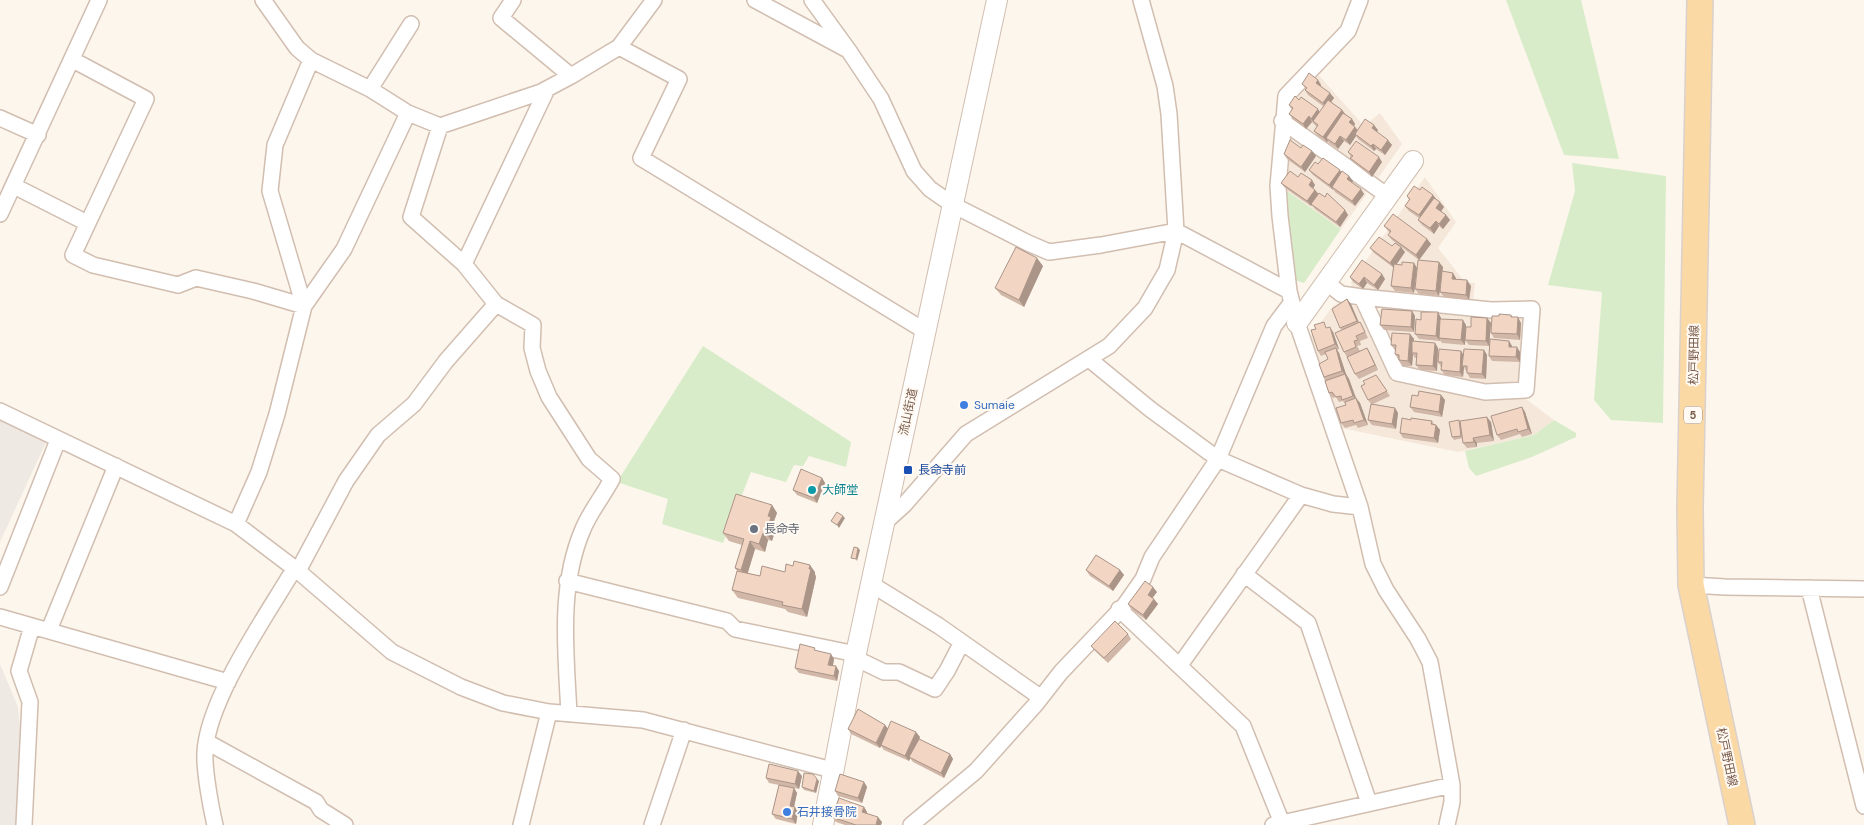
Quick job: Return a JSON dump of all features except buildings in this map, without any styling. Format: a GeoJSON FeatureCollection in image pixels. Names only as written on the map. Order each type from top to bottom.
{"type":"FeatureCollection","features":[{"type":"Feature","properties":{"kind":"main road","name":"松戸野田線"},"geometry":{"type":"LineString","coordinates":[[1700,0],[1690,509],[1691,584],[1742,825]]}},
{"type":"Feature","properties":{"kind":"street"},"geometry":{"type":"LineString","coordinates":[[0,214],[73,60],[87,22],[99,0]]}},
{"type":"Feature","properties":{"kind":"street"},"geometry":{"type":"LineString","coordinates":[[263,0],[297,48],[311,60],[370,89],[408,114],[440,126],[547,89],[571,76],[619,47],[654,0]]}},
{"type":"Feature","properties":{"kind":"street"},"geometry":{"type":"LineString","coordinates":[[513,0],[501,18],[571,76]]}},
{"type":"Feature","properties":{"kind":"street"},"geometry":{"type":"LineString","coordinates":[[755,0],[849,51]]}},
{"type":"Feature","properties":{"kind":"street"},"geometry":{"type":"LineString","coordinates":[[812,0],[881,99],[914,171],[930,188],[953,205],[1028,244],[1049,252],[1101,245],[1176,231],[1290,297]]}},
{"type":"Feature","properties":{"kind":"street","name":"流山街道"},"geometry":{"type":"LineString","coordinates":[[823,825],[855,656],[997,0]]}},
{"type":"Feature","properties":{"kind":"street"},"geometry":{"type":"LineString","coordinates":[[883,524],[904,505],[966,434],[1109,346],[1145,308],[1167,270],[1176,231],[1169,114],[1165,86],[1140,0]]}},
{"type":"Feature","properties":{"kind":"street"},"geometry":{"type":"LineString","coordinates":[[1360,0],[1348,31],[1286,96],[1282,121],[1278,186],[1290,297],[1297,323],[1360,506],[1373,564],[1386,590],[1418,639],[1430,662],[1452,785],[1452,802],[1447,825]]}},
{"type":"Feature","properties":{"kind":"street"},"geometry":{"type":"LineString","coordinates":[[370,89],[411,24]]}},
{"type":"Feature","properties":{"kind":"street"},"geometry":{"type":"LineString","coordinates":[[619,47],[679,79],[641,158],[925,331]]}},
{"type":"Feature","properties":{"kind":"street"},"geometry":{"type":"LineString","coordinates":[[73,60],[146,99],[73,255],[93,265],[178,286],[196,278],[253,290],[304,306]]}},
{"type":"Feature","properties":{"kind":"street"},"geometry":{"type":"LineString","coordinates":[[304,306],[270,191],[276,145],[311,60]]}},
{"type":"Feature","properties":{"kind":"street"},"geometry":{"type":"LineString","coordinates":[[464,264],[547,89]]}},
{"type":"Feature","properties":{"kind":"street"},"geometry":{"type":"LineString","coordinates":[[236,524],[259,472],[277,414],[304,306],[344,249],[408,114]]}},
{"type":"Feature","properties":{"kind":"street"},"geometry":{"type":"LineString","coordinates":[[0,118],[38,135]]}},
{"type":"Feature","properties":{"kind":"street"},"geometry":{"type":"LineString","coordinates":[[1282,121],[1388,196]]}},
{"type":"Feature","properties":{"kind":"street"},"geometry":{"type":"LineString","coordinates":[[440,126],[411,217],[464,264],[496,304],[533,326],[532,348],[538,371],[549,397],[589,459],[612,480],[583,529],[567,581],[566,649],[569,714]]}},
{"type":"Feature","properties":{"kind":"street"},"geometry":{"type":"LineString","coordinates":[[1297,323],[1413,161]]}},
{"type":"Feature","properties":{"kind":"street"},"geometry":{"type":"LineString","coordinates":[[14,186],[87,223]]}},
{"type":"Feature","properties":{"kind":"street"},"geometry":{"type":"LineString","coordinates":[[1326,282],[1341,294],[1362,297],[1491,310],[1532,309],[1526,390],[1484,392],[1396,373],[1362,297]]}},
{"type":"Feature","properties":{"kind":"street"},"geometry":{"type":"LineString","coordinates":[[911,825],[976,771],[1119,609],[1143,579],[1152,557],[1218,459],[1274,326],[1290,297]]}},
{"type":"Feature","properties":{"kind":"street"},"geometry":{"type":"LineString","coordinates":[[215,825],[205,754],[207,742],[228,682],[296,570],[346,481],[378,435],[414,404],[446,361],[496,304]]}},
{"type":"Feature","properties":{"kind":"street"},"geometry":{"type":"LineString","coordinates":[[1089,359],[1150,409],[1218,459],[1301,495],[1333,504],[1360,506]]}},
{"type":"Feature","properties":{"kind":"street"},"geometry":{"type":"LineString","coordinates":[[0,411],[236,524],[296,570],[392,652],[461,686],[503,703],[549,712],[643,720],[832,770]]}},
{"type":"Feature","properties":{"kind":"street"},"geometry":{"type":"LineString","coordinates":[[0,587],[58,440]]}},
{"type":"Feature","properties":{"kind":"street"},"geometry":{"type":"LineString","coordinates":[[50,630],[116,466]]}},
{"type":"Feature","properties":{"kind":"street"},"geometry":{"type":"LineString","coordinates":[[1180,665],[1301,495]]}},
{"type":"Feature","properties":{"kind":"street"},"geometry":{"type":"LineString","coordinates":[[1244,574],[1308,623],[1369,803]]}},
{"type":"Feature","properties":{"kind":"street"},"geometry":{"type":"LineString","coordinates":[[567,581],[727,622],[735,629],[855,656],[884,672],[899,672],[935,689],[947,672],[962,642]]}},
{"type":"Feature","properties":{"kind":"street"},"geometry":{"type":"LineString","coordinates":[[871,584],[962,642],[1040,697]]}},
{"type":"Feature","properties":{"kind":"street"},"geometry":{"type":"LineString","coordinates":[[1691,584],[1725,588],[1864,589]]}},
{"type":"Feature","properties":{"kind":"street"},"geometry":{"type":"LineString","coordinates":[[1809,588],[1864,806]]}},
{"type":"Feature","properties":{"kind":"street"},"geometry":{"type":"LineString","coordinates":[[1119,609],[1244,726],[1277,824],[1316,821],[1369,803],[1452,785]]}},
{"type":"Feature","properties":{"kind":"street"},"geometry":{"type":"LineString","coordinates":[[0,617],[228,682]]}},
{"type":"Feature","properties":{"kind":"street"},"geometry":{"type":"LineString","coordinates":[[24,825],[30,702],[19,671],[32,626]]}},
{"type":"Feature","properties":{"kind":"street"},"geometry":{"type":"LineString","coordinates":[[520,825],[549,712]]}},
{"type":"Feature","properties":{"kind":"street"},"geometry":{"type":"LineString","coordinates":[[652,825],[684,730]]}},
{"type":"Feature","properties":{"kind":"street"},"geometry":{"type":"LineString","coordinates":[[207,742],[316,802],[322,810],[345,825]]}},
{"type":"Feature","properties":{"kind":"shaded area"},"geometry":{"type":"Polygon","coordinates":[[[1315,71],[1364,126],[1380,113],[1402,144],[1379,177],[1372,178],[1288,118],[1292,99],[1315,71]]]}},
{"type":"Feature","properties":{"kind":"shaded area"},"geometry":{"type":"Polygon","coordinates":[[[1293,136],[1365,188],[1366,195],[1341,229],[1284,189],[1287,140],[1293,136]]]}},
{"type":"Feature","properties":{"kind":"shaded area"},"geometry":{"type":"Polygon","coordinates":[[[1425,177],[1456,222],[1438,248],[1465,282],[1475,283],[1473,303],[1353,290],[1351,282],[1425,177]]]}},
{"type":"Feature","properties":{"kind":"shaded area"},"geometry":{"type":"Polygon","coordinates":[[[1340,302],[1356,304],[1391,381],[1486,399],[1526,399],[1554,420],[1534,435],[1458,452],[1341,428],[1310,337],[1333,306],[1340,302]]]}},
{"type":"Feature","properties":{"kind":"shaded area"},"geometry":{"type":"Polygon","coordinates":[[[1382,307],[1487,318],[1520,316],[1524,321],[1521,380],[1515,385],[1487,385],[1404,369],[1399,365],[1376,315],[1382,307]]]}},
{"type":"Feature","properties":{"kind":"shaded area"},"geometry":{"type":"Polygon","coordinates":[[[0,416],[47,440],[0,542],[0,416]]]}},
{"type":"Feature","properties":{"kind":"shaded area"},"geometry":{"type":"Polygon","coordinates":[[[0,664],[18,707],[25,774],[22,825],[0,825],[0,664]]]}},
{"type":"Feature","properties":{"kind":"green space"},"geometry":{"type":"Polygon","coordinates":[[[1506,0],[1581,0],[1619,159],[1564,155],[1506,0]]]}},
{"type":"Feature","properties":{"kind":"green space"},"geometry":{"type":"Polygon","coordinates":[[[1572,163],[1666,176],[1663,423],[1611,420],[1594,400],[1602,292],[1548,285],[1575,191],[1572,163]]]}},
{"type":"Feature","properties":{"kind":"green space"},"geometry":{"type":"Polygon","coordinates":[[[1284,189],[1341,229],[1304,283],[1294,280],[1284,189]]]}},
{"type":"Feature","properties":{"kind":"green space"},"geometry":{"type":"Polygon","coordinates":[[[703,346],[851,442],[846,467],[809,456],[803,466],[794,465],[786,482],[751,472],[723,543],[662,524],[668,499],[617,482],[703,346]]]}},
{"type":"Feature","properties":{"kind":"green space"},"geometry":{"type":"Polygon","coordinates":[[[1554,420],[1576,433],[1576,437],[1532,457],[1476,476],[1469,468],[1465,451],[1534,435],[1554,420]]]}},
{"type":"Feature","properties":{"kind":"place","name":"Sumaie"},"geometry":{"type":"Point","coordinates":[964,405]}},
{"type":"Feature","properties":{"kind":"place","name":"長命寺前"},"geometry":{"type":"Point","coordinates":[908,470]}},
{"type":"Feature","properties":{"kind":"place","name":"大師堂"},"geometry":{"type":"Point","coordinates":[812,490]}},
{"type":"Feature","properties":{"kind":"place","name":"長命寺"},"geometry":{"type":"Point","coordinates":[754,529]}},
{"type":"Feature","properties":{"kind":"place","name":"石井接骨院"},"geometry":{"type":"Point","coordinates":[787,812]}}]}
